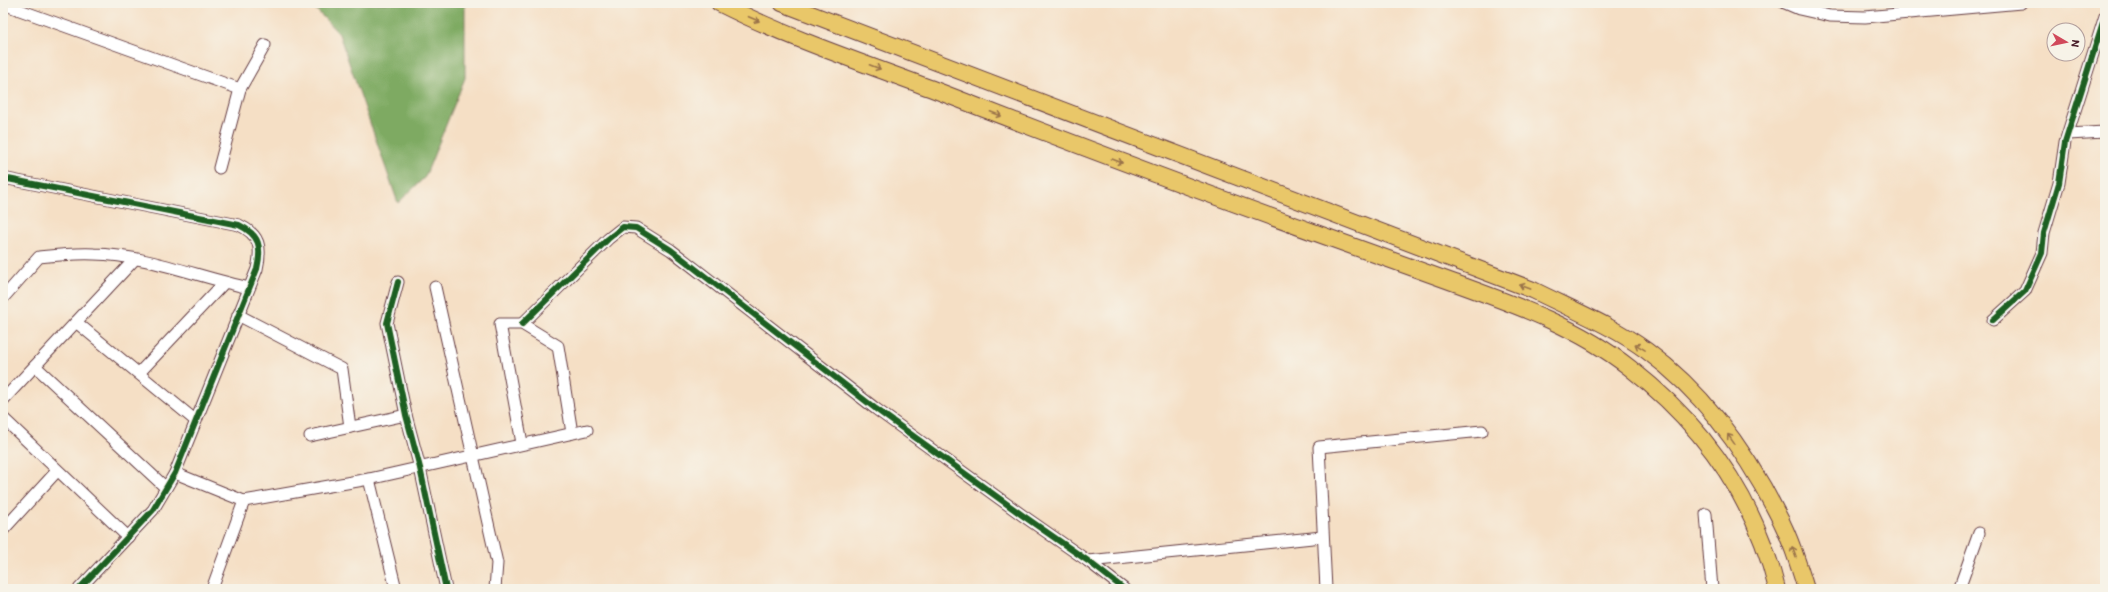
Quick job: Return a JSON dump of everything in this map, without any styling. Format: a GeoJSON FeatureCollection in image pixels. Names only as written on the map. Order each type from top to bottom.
{"type":"FeatureCollection","features":[{"type":"Feature","properties":{"kind":"highway"},"geometry":{"type":"LineString","coordinates":[[719,3],[817,45],[1153,175],[1526,308],[1591,341],[1629,367],[1678,409],[1710,446],[1738,489],[1756,525],[1777,589]]}},
{"type":"Feature","properties":{"kind":"highway"},"geometry":{"type":"LineString","coordinates":[[782,3],[1533,290],[1605,326],[1653,356],[1693,392],[1727,433],[1753,471],[1778,513],[1794,552],[1806,589]]}},
{"type":"Feature","properties":{"kind":"street"},"geometry":{"type":"LineString","coordinates":[[1785,3],[1799,9],[1830,16],[1866,16],[2021,3]]}},
{"type":"Feature","properties":{"kind":"street"},"geometry":{"type":"LineString","coordinates":[[3,4],[23,7],[240,89]]}},
{"type":"Feature","properties":{"kind":"street"},"geometry":{"type":"LineString","coordinates":[[1992,320],[2025,291],[2042,253],[2044,233],[2052,209],[2068,134],[2105,16]]}},
{"type":"Feature","properties":{"kind":"street"},"geometry":{"type":"LineString","coordinates":[[219,168],[240,89],[265,45]]}},
{"type":"Feature","properties":{"kind":"street"},"geometry":{"type":"LineString","coordinates":[[2068,134],[2105,132]]}},
{"type":"Feature","properties":{"kind":"street"},"geometry":{"type":"LineString","coordinates":[[3,178],[239,225],[254,234],[260,254],[249,288],[175,473],[153,510],[78,589]]}},
{"type":"Feature","properties":{"kind":"street"},"geometry":{"type":"LineString","coordinates":[[522,324],[613,235],[623,227],[636,228],[690,265],[876,409],[1088,561],[1124,589]]}},
{"type":"Feature","properties":{"kind":"street"},"geometry":{"type":"LineString","coordinates":[[3,298],[39,257],[95,254],[135,259],[249,288]]}},
{"type":"Feature","properties":{"kind":"street"},"geometry":{"type":"LineString","coordinates":[[6,393],[35,366],[135,259]]}},
{"type":"Feature","properties":{"kind":"street"},"geometry":{"type":"LineString","coordinates":[[139,373],[224,282]]}},
{"type":"Feature","properties":{"kind":"street"},"geometry":{"type":"LineString","coordinates":[[398,282],[388,323],[406,415],[420,468],[446,589]]}},
{"type":"Feature","properties":{"kind":"street"},"geometry":{"type":"LineString","coordinates":[[435,287],[497,563],[495,589]]}},
{"type":"Feature","properties":{"kind":"street"},"geometry":{"type":"LineString","coordinates":[[238,315],[342,369],[350,427]]}},
{"type":"Feature","properties":{"kind":"street"},"geometry":{"type":"LineString","coordinates":[[76,322],[196,421]]}},
{"type":"Feature","properties":{"kind":"street"},"geometry":{"type":"LineString","coordinates":[[522,444],[500,324],[522,324],[558,346],[572,433]]}},
{"type":"Feature","properties":{"kind":"street"},"geometry":{"type":"LineString","coordinates":[[35,366],[166,488]]}},
{"type":"Feature","properties":{"kind":"street"},"geometry":{"type":"LineString","coordinates":[[310,436],[406,415]]}},
{"type":"Feature","properties":{"kind":"street"},"geometry":{"type":"LineString","coordinates":[[3,418],[128,537]]}},
{"type":"Feature","properties":{"kind":"street"},"geometry":{"type":"LineString","coordinates":[[175,473],[244,501],[370,479],[587,430]]}},
{"type":"Feature","properties":{"kind":"street"},"geometry":{"type":"LineString","coordinates":[[1326,589],[1322,537],[1319,447],[1482,431]]}},
{"type":"Feature","properties":{"kind":"street"},"geometry":{"type":"LineString","coordinates":[[3,530],[57,471]]}},
{"type":"Feature","properties":{"kind":"street"},"geometry":{"type":"LineString","coordinates":[[370,479],[396,589]]}},
{"type":"Feature","properties":{"kind":"street"},"geometry":{"type":"LineString","coordinates":[[212,589],[244,501]]}},
{"type":"Feature","properties":{"kind":"street"},"geometry":{"type":"LineString","coordinates":[[1706,514],[1712,589]]}},
{"type":"Feature","properties":{"kind":"street"},"geometry":{"type":"LineString","coordinates":[[1960,589],[1979,533]]}},
{"type":"Feature","properties":{"kind":"street"},"geometry":{"type":"LineString","coordinates":[[1088,561],[1322,537]]}},
{"type":"Feature","properties":{"kind":"green space"},"geometry":{"type":"Polygon","coordinates":[[[310,3],[465,3],[465,78],[425,177],[398,203],[339,34],[310,3]]]}},
{"type":"Feature","properties":{"kind":"cycle path"},"geometry":{"type":"LineString","coordinates":[[1993,320],[2025,291],[2042,253],[2044,233],[2059,183],[2065,142],[2105,16]]}},
{"type":"Feature","properties":{"kind":"cycle path"},"geometry":{"type":"LineString","coordinates":[[3,178],[239,225],[251,233],[258,242],[259,261],[257,269],[175,473],[153,510],[79,589]]}},
{"type":"Feature","properties":{"kind":"cycle path"},"geometry":{"type":"LineString","coordinates":[[522,324],[608,239],[623,227],[636,228],[671,250],[876,409],[1088,561],[1124,589]]}},
{"type":"Feature","properties":{"kind":"cycle path"},"geometry":{"type":"LineString","coordinates":[[398,282],[387,323],[406,415],[420,468],[446,589]]}}]}
